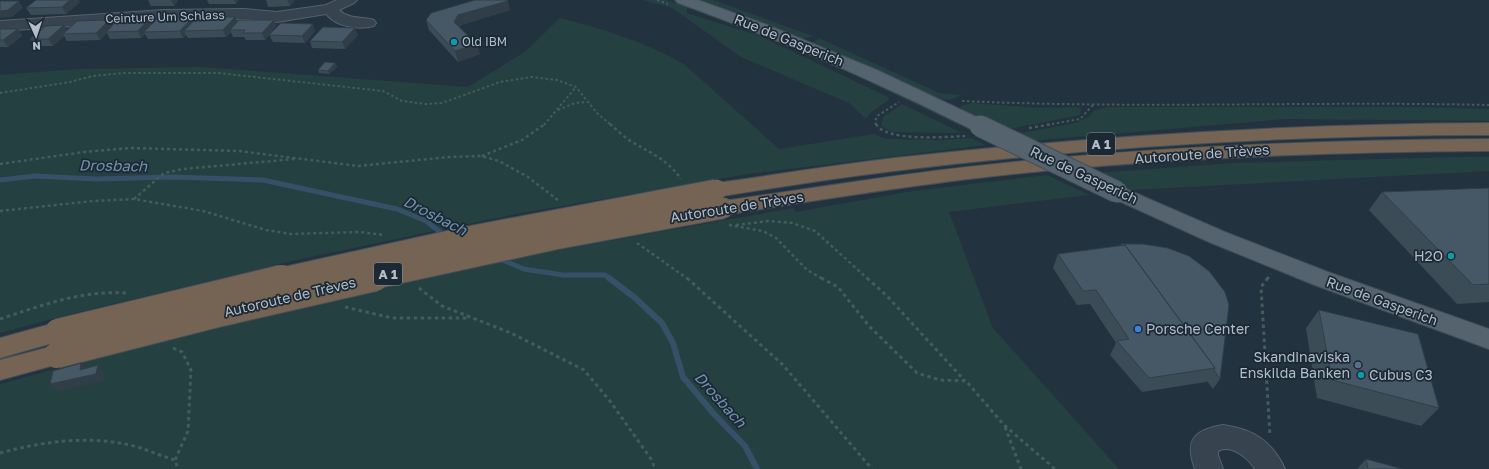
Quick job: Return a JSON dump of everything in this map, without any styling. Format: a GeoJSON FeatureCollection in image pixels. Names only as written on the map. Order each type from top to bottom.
{"type":"FeatureCollection","features":[{"type":"Feature","properties":{"kind":"highway","name":"Autoroute de Trèves"},"geometry":{"type":"LineString","coordinates":[[724,212],[915,162],[1072,146],[1266,134],[1489,129]]}},
{"type":"Feature","properties":{"kind":"highway","name":"Autoroute de Trèves"},"geometry":{"type":"LineString","coordinates":[[0,348],[57,344],[157,329],[423,266],[652,220],[724,212],[926,178],[1079,162],[1285,149],[1364,146],[1489,145]]}},
{"type":"Feature","properties":{"kind":"highway","name":"Autoroute de Trèves"},"geometry":{"type":"LineString","coordinates":[[0,370],[57,344]]}},
{"type":"Feature","properties":{"kind":"main road","name":"Rue de Gasperich"},"geometry":{"type":"LineString","coordinates":[[683,0],[760,27],[863,70],[1117,192],[1216,236],[1320,278],[1489,339]]}},
{"type":"Feature","properties":{"kind":"street"},"geometry":{"type":"LineString","coordinates":[[121,18],[140,0]]}},
{"type":"Feature","properties":{"kind":"street"},"geometry":{"type":"LineString","coordinates":[[244,14],[256,0]]}},
{"type":"Feature","properties":{"kind":"street","name":"Ceinture Um Schlass"},"geometry":{"type":"LineString","coordinates":[[0,26],[164,15],[244,14],[277,17],[291,16],[330,9],[349,0]]}},
{"type":"Feature","properties":{"kind":"street"},"geometry":{"type":"LineString","coordinates":[[330,9],[336,17],[343,21],[368,23]]}},
{"type":"Feature","properties":{"kind":"street"},"geometry":{"type":"LineString","coordinates":[[1209,469],[1205,462],[1203,453],[1205,445],[1219,436],[1241,440],[1252,446],[1269,465]]}},
{"type":"Feature","properties":{"kind":"path"},"geometry":{"type":"LineString","coordinates":[[0,93],[70,82],[93,76],[132,73],[218,73],[296,80],[383,91],[402,101],[425,104],[442,103],[500,82],[531,77],[557,80],[576,87],[597,113],[630,141],[662,158],[675,170],[683,183]]}},
{"type":"Feature","properties":{"kind":"path"},"geometry":{"type":"LineString","coordinates":[[481,156],[520,141],[535,133],[558,110],[576,87]]}},
{"type":"Feature","properties":{"kind":"path"},"geometry":{"type":"LineString","coordinates":[[934,103],[962,101],[1006,104],[1093,105],[1312,103],[1489,105]]}},
{"type":"Feature","properties":{"kind":"path"},"geometry":{"type":"LineString","coordinates":[[558,110],[575,103],[588,102]]}},
{"type":"Feature","properties":{"kind":"path"},"geometry":{"type":"LineString","coordinates":[[134,199],[164,173],[183,169],[302,159]]}},
{"type":"Feature","properties":{"kind":"path"},"geometry":{"type":"LineString","coordinates":[[724,212],[776,238],[807,270],[838,287],[869,326],[917,373],[940,380],[966,381]]}},
{"type":"Feature","properties":{"kind":"path"},"geometry":{"type":"LineString","coordinates":[[724,212],[768,221],[792,223],[815,231],[887,296],[966,381],[1004,425],[1055,469]]}},
{"type":"Feature","properties":{"kind":"path"},"geometry":{"type":"LineString","coordinates":[[1269,465],[1271,451],[1261,287],[1272,272]]}},
{"type":"Feature","properties":{"kind":"path"},"geometry":{"type":"LineString","coordinates":[[339,306],[392,318],[472,318]]}},
{"type":"Feature","properties":{"kind":"path"},"geometry":{"type":"LineString","coordinates":[[0,319],[14,315]]}},
{"type":"Feature","properties":{"kind":"path"},"geometry":{"type":"LineString","coordinates":[[169,346],[182,352],[191,370],[188,431],[174,460]]}},
{"type":"Feature","properties":{"kind":"path"},"geometry":{"type":"LineString","coordinates":[[1004,425],[1021,469]]}},
{"type":"Feature","properties":{"kind":"path"},"geometry":{"type":"LineString","coordinates":[[0,453],[24,446],[64,440],[97,440],[129,445],[174,460],[178,469]]}},
{"type":"Feature","properties":{"kind":"green space"},"geometry":{"type":"Polygon","coordinates":[[[643,0],[667,0],[687,7],[687,13],[760,36],[888,97],[889,100],[870,113],[866,119],[849,103],[741,57],[672,8],[643,0]]]}},
{"type":"Feature","properties":{"kind":"green space"},"geometry":{"type":"Polygon","coordinates":[[[696,0],[713,0],[813,36],[802,39],[696,0]]]}},
{"type":"Feature","properties":{"kind":"green space"},"geometry":{"type":"Polygon","coordinates":[[[704,12],[801,48],[962,123],[959,125],[810,54],[702,13],[704,12]]]}},
{"type":"Feature","properties":{"kind":"green space"},"geometry":{"type":"Polygon","coordinates":[[[560,18],[624,37],[655,49],[684,64],[779,149],[874,134],[886,139],[943,140],[971,138],[986,145],[748,174],[516,214],[287,262],[63,316],[0,333],[0,75],[77,69],[202,67],[468,87],[526,51],[560,18]]]}},
{"type":"Feature","properties":{"kind":"green space"},"geometry":{"type":"Polygon","coordinates":[[[819,38],[939,93],[962,95],[949,100],[935,98],[812,43],[819,38]]]}},
{"type":"Feature","properties":{"kind":"green space"},"geometry":{"type":"Polygon","coordinates":[[[972,103],[1039,108],[1077,107],[1081,109],[1080,115],[1004,130],[963,112],[961,106],[972,103]]]}},
{"type":"Feature","properties":{"kind":"green space"},"geometry":{"type":"Polygon","coordinates":[[[902,104],[962,133],[892,132],[881,126],[883,117],[902,104]]]}},
{"type":"Feature","properties":{"kind":"green space"},"geometry":{"type":"Polygon","coordinates":[[[1106,107],[1408,107],[1489,109],[1489,121],[1286,119],[1028,141],[1016,134],[1075,123],[1090,116],[1093,111],[1106,107]]]}},
{"type":"Feature","properties":{"kind":"green space"},"geometry":{"type":"Polygon","coordinates":[[[1489,157],[1489,171],[1131,190],[1096,173],[1234,163],[1489,157]]]}},
{"type":"Feature","properties":{"kind":"green space"},"geometry":{"type":"Polygon","coordinates":[[[1047,175],[1089,195],[949,212],[993,328],[1119,469],[0,469],[0,384],[133,348],[284,310],[519,257],[793,208],[795,212],[913,191],[1047,175]]]}},
{"type":"Feature","properties":{"kind":"building"},"geometry":{"type":"Polygon","coordinates":[[[36,0],[70,0],[62,7],[26,8],[36,0]]]}},
{"type":"Feature","properties":{"kind":"building"},"geometry":{"type":"Polygon","coordinates":[[[475,0],[508,1],[458,15],[454,22],[477,44],[455,51],[426,20],[431,13],[475,0]]]}},
{"type":"Feature","properties":{"kind":"building"},"geometry":{"type":"Polygon","coordinates":[[[0,1],[19,1],[8,10],[0,11],[0,1]]]}},
{"type":"Feature","properties":{"kind":"building"},"geometry":{"type":"Polygon","coordinates":[[[151,17],[138,31],[106,32],[120,18],[151,17]]]}},
{"type":"Feature","properties":{"kind":"building"},"geometry":{"type":"Polygon","coordinates":[[[159,17],[193,17],[180,31],[144,32],[159,17]]]}},
{"type":"Feature","properties":{"kind":"building"},"geometry":{"type":"Polygon","coordinates":[[[197,17],[235,17],[223,30],[184,31],[197,17]]]}},
{"type":"Feature","properties":{"kind":"building"},"geometry":{"type":"Polygon","coordinates":[[[109,20],[96,33],[63,34],[77,21],[109,20]]]}},
{"type":"Feature","properties":{"kind":"building"},"geometry":{"type":"Polygon","coordinates":[[[239,20],[274,20],[262,33],[243,33],[245,30],[230,30],[239,20]]]}},
{"type":"Feature","properties":{"kind":"building"},"geometry":{"type":"Polygon","coordinates":[[[281,23],[313,24],[302,36],[269,35],[281,23]]]}},
{"type":"Feature","properties":{"kind":"building"},"geometry":{"type":"Polygon","coordinates":[[[64,25],[48,39],[30,39],[46,26],[64,25]]]}},
{"type":"Feature","properties":{"kind":"building"},"geometry":{"type":"Polygon","coordinates":[[[323,27],[355,28],[342,42],[310,41],[323,27]]]}},
{"type":"Feature","properties":{"kind":"building"},"geometry":{"type":"Polygon","coordinates":[[[0,29],[18,29],[3,40],[0,40],[0,29]]]}},
{"type":"Feature","properties":{"kind":"building"},"geometry":{"type":"Polygon","coordinates":[[[325,62],[335,63],[328,71],[318,70],[325,62]]]}},
{"type":"Feature","properties":{"kind":"building"},"geometry":{"type":"Polygon","coordinates":[[[1489,188],[1489,284],[1473,285],[1382,192],[1489,188]]]}},
{"type":"Feature","properties":{"kind":"building","name":"Porsche Center"},"geometry":{"type":"Polygon","coordinates":[[[1121,244],[1143,244],[1168,248],[1189,256],[1209,271],[1225,292],[1229,305],[1220,379],[1214,370],[1215,368],[1125,245],[1122,246],[1121,244]]]}},
{"type":"Feature","properties":{"kind":"building","name":"Porsche Center"},"geometry":{"type":"Polygon","coordinates":[[[1125,245],[1215,368],[1149,378],[1117,341],[1129,339],[1096,290],[1083,291],[1058,254],[1125,245]]]}},
{"type":"Feature","properties":{"kind":"building"},"geometry":{"type":"Polygon","coordinates":[[[1319,310],[1418,334],[1439,408],[1332,380],[1319,310]]]}},
{"type":"Feature","properties":{"kind":"building"},"geometry":{"type":"Polygon","coordinates":[[[81,363],[80,370],[98,365],[96,374],[50,384],[53,371],[81,363]]]}},
{"type":"Feature","properties":{"kind":"building"},"geometry":{"type":"Polygon","coordinates":[[[1366,459],[1403,469],[1368,469],[1366,459]]]}},
{"type":"Feature","properties":{"kind":"waterway","name":"Drosbach"},"geometry":{"type":"LineString","coordinates":[[0,180],[35,176],[96,179],[173,177],[263,180],[397,209],[426,221],[445,236]]}},
{"type":"Feature","properties":{"kind":"waterway","name":"Drosbach"},"geometry":{"type":"LineString","coordinates":[[500,259],[524,269],[563,275],[605,275],[610,279]]}},
{"type":"Feature","properties":{"kind":"waterway","name":"Drosbach"},"geometry":{"type":"LineString","coordinates":[[609,278],[634,297],[662,323],[673,343],[683,377],[713,413],[745,446],[757,469]]}},
{"type":"Feature","properties":{"kind":"place","name":"Old IBM"},"geometry":{"type":"Point","coordinates":[454,42]}},
{"type":"Feature","properties":{"kind":"place","name":"H2O"},"geometry":{"type":"Point","coordinates":[1451,256]}},
{"type":"Feature","properties":{"kind":"place","name":"Porsche Center"},"geometry":{"type":"Point","coordinates":[1138,329]}},
{"type":"Feature","properties":{"kind":"place","name":"Skandinaviska Enskilda Banken"},"geometry":{"type":"Point","coordinates":[1358,365]}},
{"type":"Feature","properties":{"kind":"place","name":"Cubus C3"},"geometry":{"type":"Point","coordinates":[1361,375]}}]}
